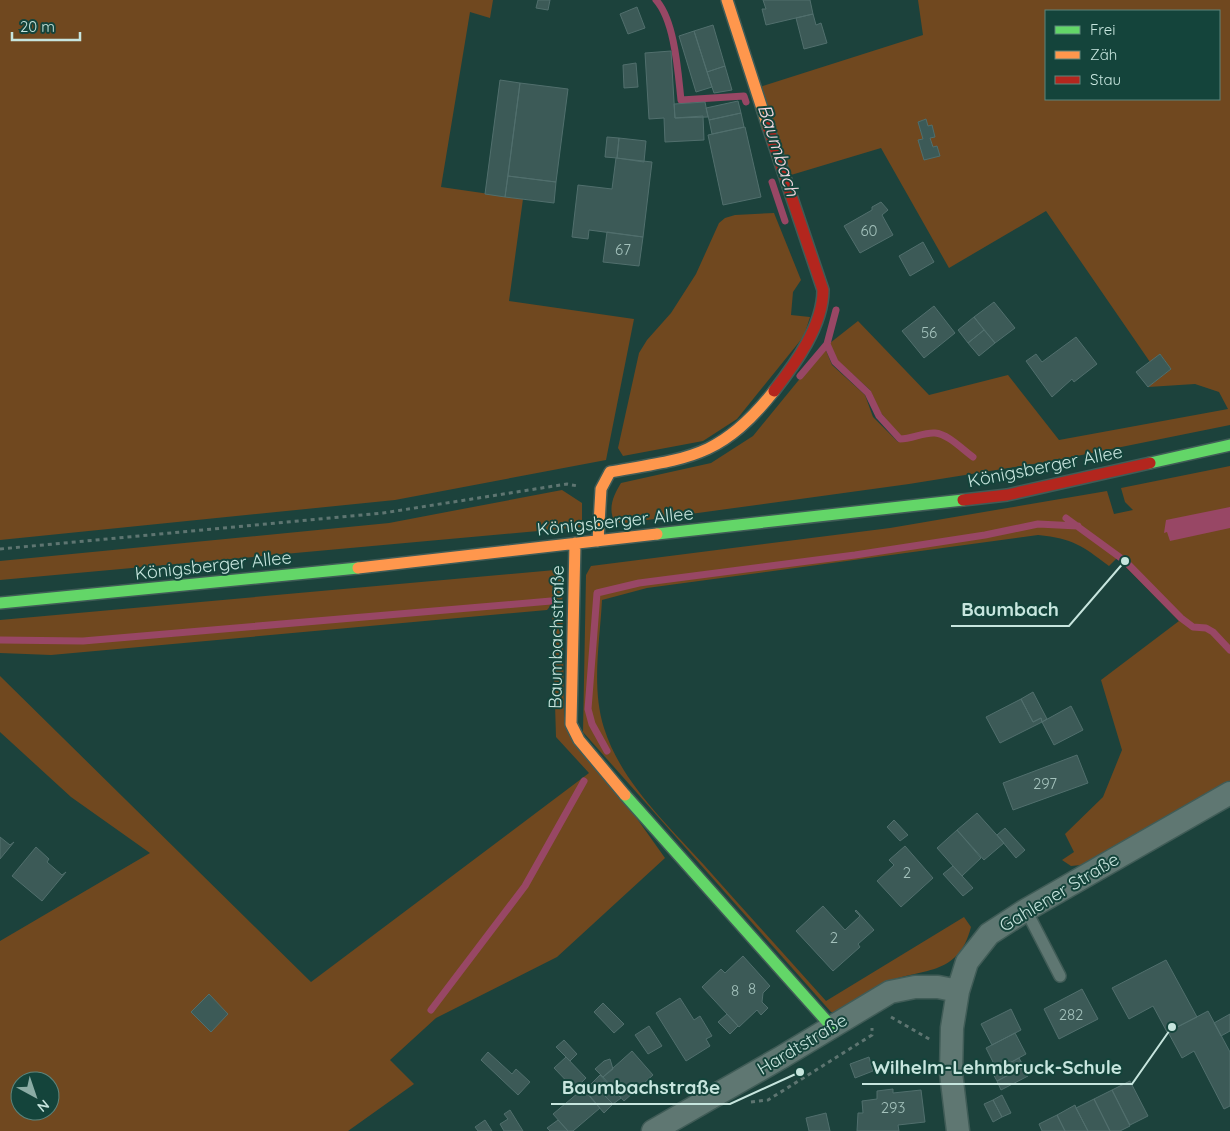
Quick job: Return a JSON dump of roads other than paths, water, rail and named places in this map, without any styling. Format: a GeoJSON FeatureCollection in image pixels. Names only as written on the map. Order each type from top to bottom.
{"type":"FeatureCollection","features":[{"type":"Feature","properties":{"kind":"street"},"geometry":{"type":"LineString","coordinates":[[598,540],[601,489],[610,472],[690,456],[707,450],[737,431],[771,394],[796,360],[820,314],[824,296],[821,280],[809,252],[727,0]]}},
{"type":"Feature","properties":{"kind":"street","name":"Königsberger Allee"},"geometry":{"type":"LineString","coordinates":[[0,603],[274,577],[1007,495],[1230,445]]}},
{"type":"Feature","properties":{"kind":"street","name":"Baumbachstraße"},"geometry":{"type":"LineString","coordinates":[[576,543],[570,693],[572,724],[579,740],[599,766],[831,1026]]}},
{"type":"Feature","properties":{"kind":"street","name":"Gahlener Straße"},"geometry":{"type":"LineString","coordinates":[[958,1131],[951,1073],[952,1028],[958,991],[967,962],[989,934],[1026,910],[1230,793]]}},
{"type":"Feature","properties":{"kind":"street","name":"Hardtstraße"},"geometry":{"type":"LineString","coordinates":[[653,1131],[890,992],[915,987],[938,987],[958,991]]}},
{"type":"Feature","properties":{"kind":"lane"},"geometry":{"type":"LineString","coordinates":[[1026,910],[1060,976]]}},
{"type":"Feature","properties":{"kind":"waterway","name":"Baumbach"},"geometry":{"type":"LineString","coordinates":[[656,0],[668,21],[677,62],[681,100],[744,96],[746,102]]}},
{"type":"Feature","properties":{"kind":"waterway","name":"Baumbach"},"geometry":{"type":"LineString","coordinates":[[772,182],[785,221]]}},
{"type":"Feature","properties":{"kind":"waterway","name":"Baumbach"},"geometry":{"type":"LineString","coordinates":[[836,310],[827,344],[835,362],[868,393],[879,416],[900,439],[922,434],[940,434],[950,439],[973,457]]}},
{"type":"Feature","properties":{"kind":"waterway"},"geometry":{"type":"LineString","coordinates":[[800,376],[827,344]]}},
{"type":"Feature","properties":{"kind":"waterway","name":"Baumbach"},"geometry":{"type":"LineString","coordinates":[[1066,518],[1125,561],[1181,618],[1193,627],[1206,628],[1213,632],[1230,650]]}},
{"type":"Feature","properties":{"kind":"waterway"},"geometry":{"type":"LineString","coordinates":[[607,751],[592,724],[588,709],[597,593],[639,583],[855,555],[985,535],[1038,524],[1078,526]]}},
{"type":"Feature","properties":{"kind":"waterway"},"geometry":{"type":"LineString","coordinates":[[0,640],[83,641],[551,601]]}},
{"type":"Feature","properties":{"kind":"waterway"},"geometry":{"type":"LineString","coordinates":[[431,1010],[525,886],[584,781]]}},
{"type":"Feature","properties":{"kind":"place","name":"Baumbach"},"geometry":{"type":"Point","coordinates":[1125,561]}},
{"type":"Feature","properties":{"kind":"place","name":"Wilhelm-Lehmbruck-Schule"},"geometry":{"type":"Point","coordinates":[1172,1027]}},
{"type":"Feature","properties":{"kind":"place","name":"Baumbachstraße"},"geometry":{"type":"Point","coordinates":[800,1072]}}]}
